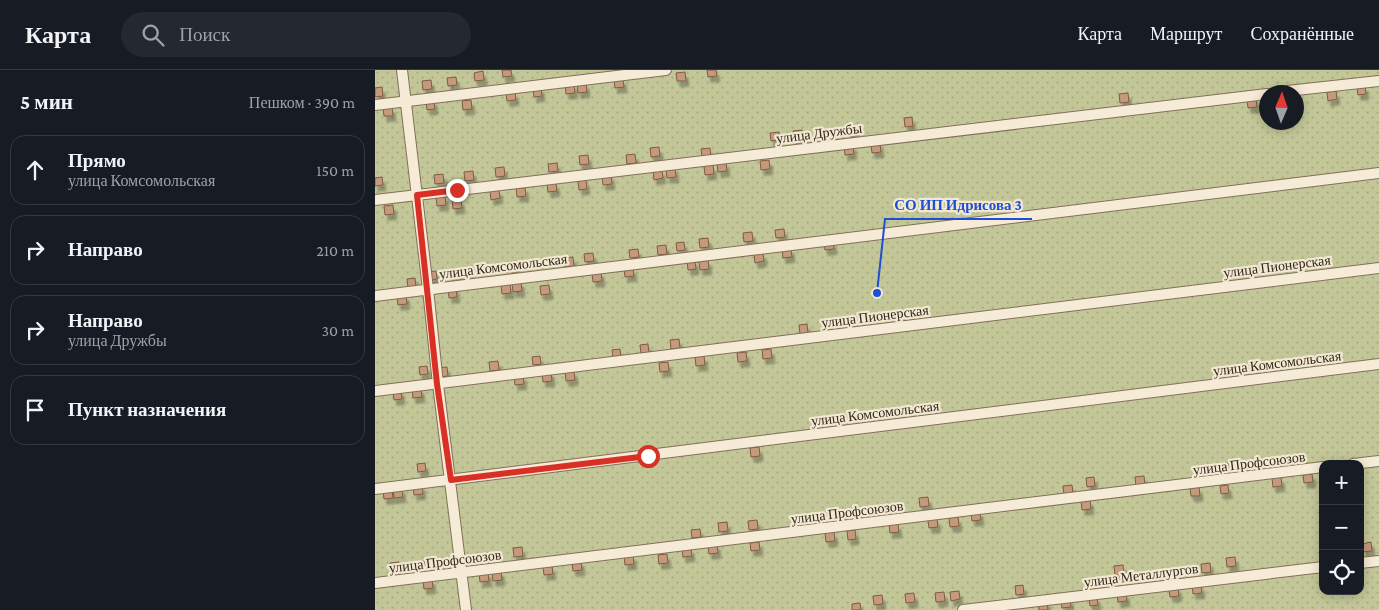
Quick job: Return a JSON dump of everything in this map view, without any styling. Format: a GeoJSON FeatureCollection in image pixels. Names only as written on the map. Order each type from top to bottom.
{"type":"FeatureCollection","features":[{"type":"Feature","properties":{"kind":"street"},"geometry":{"type":"LineString","coordinates":[[402,70],[428,289],[437,384],[451,480],[465,610]]}},
{"type":"Feature","properties":{"kind":"street"},"geometry":{"type":"LineString","coordinates":[[375,105],[666,70]]}},
{"type":"Feature","properties":{"kind":"street"},"geometry":{"type":"LineString","coordinates":[[1304,89],[1379,80]]}},
{"type":"Feature","properties":{"kind":"street","name":"улица Дружбы"},"geometry":{"type":"LineString","coordinates":[[375,200],[1259,95]]}},
{"type":"Feature","properties":{"kind":"street","name":"улица Комсомольская"},"geometry":{"type":"LineString","coordinates":[[375,296],[1379,173]]}},
{"type":"Feature","properties":{"kind":"street","name":"улица Пионерская"},"geometry":{"type":"LineString","coordinates":[[375,391],[1379,268]]}},
{"type":"Feature","properties":{"kind":"street","name":"улица Комсомольская"},"geometry":{"type":"LineString","coordinates":[[375,490],[1379,364]]}},
{"type":"Feature","properties":{"kind":"street"},"geometry":{"type":"LineString","coordinates":[[1364,463],[1379,461]]}},
{"type":"Feature","properties":{"kind":"street","name":"улица Профсоюзов"},"geometry":{"type":"LineString","coordinates":[[375,583],[1319,468]]}},
{"type":"Feature","properties":{"kind":"street"},"geometry":{"type":"LineString","coordinates":[[1364,563],[1379,561]]}},
{"type":"Feature","properties":{"kind":"street","name":"улица Металлургов"},"geometry":{"type":"LineString","coordinates":[[963,610],[1319,567]]}},
{"type":"Feature","properties":{"kind":"green space"},"geometry":{"type":"Polygon","coordinates":[[[375,70],[1379,70],[1379,610],[375,610],[375,70]]]}},
{"type":"Feature","properties":{"kind":"building"},"geometry":{"type":"Polygon","coordinates":[[[502,70],[511,70],[512,76],[503,77],[502,70]]]}},
{"type":"Feature","properties":{"kind":"building"},"geometry":{"type":"Polygon","coordinates":[[[707,70],[716,70],[717,76],[708,77],[707,70]]]}},
{"type":"Feature","properties":{"kind":"building"},"geometry":{"type":"Polygon","coordinates":[[[483,71],[484,80],[475,81],[474,73],[483,71]]]}},
{"type":"Feature","properties":{"kind":"building"},"geometry":{"type":"Polygon","coordinates":[[[685,72],[686,81],[677,81],[676,73],[685,72]]]}},
{"type":"Feature","properties":{"kind":"building"},"geometry":{"type":"Polygon","coordinates":[[[456,77],[457,85],[448,86],[447,78],[456,77]]]}},
{"type":"Feature","properties":{"kind":"building"},"geometry":{"type":"Polygon","coordinates":[[[623,79],[624,87],[615,88],[614,80],[623,79]]]}},
{"type":"Feature","properties":{"kind":"building"},"geometry":{"type":"Polygon","coordinates":[[[431,80],[432,89],[423,90],[422,81],[431,80]]]}},
{"type":"Feature","properties":{"kind":"building"},"geometry":{"type":"Polygon","coordinates":[[[586,83],[587,92],[578,93],[577,84],[586,83]]]}},
{"type":"Feature","properties":{"kind":"building"},"geometry":{"type":"Polygon","coordinates":[[[574,84],[575,93],[566,94],[565,85],[574,84]]]}},
{"type":"Feature","properties":{"kind":"building"},"geometry":{"type":"Polygon","coordinates":[[[1365,86],[1366,94],[1358,95],[1357,87],[1365,86]]]}},
{"type":"Feature","properties":{"kind":"building"},"geometry":{"type":"Polygon","coordinates":[[[382,87],[383,96],[375,97],[375,88],[382,87]]]}},
{"type":"Feature","properties":{"kind":"building"},"geometry":{"type":"Polygon","coordinates":[[[541,87],[542,96],[534,97],[533,88],[541,87]]]}},
{"type":"Feature","properties":{"kind":"building"},"geometry":{"type":"Polygon","coordinates":[[[1336,91],[1337,99],[1328,101],[1327,92],[1336,91]]]}},
{"type":"Feature","properties":{"kind":"building"},"geometry":{"type":"Polygon","coordinates":[[[515,92],[516,100],[507,101],[506,93],[515,92]]]}},
{"type":"Feature","properties":{"kind":"building"},"geometry":{"type":"Polygon","coordinates":[[[1128,93],[1129,102],[1120,103],[1119,94],[1128,93]]]}},
{"type":"Feature","properties":{"kind":"building"},"geometry":{"type":"Polygon","coordinates":[[[1256,98],[1257,107],[1248,108],[1247,100],[1256,98]]]}},
{"type":"Feature","properties":{"kind":"building"},"geometry":{"type":"Polygon","coordinates":[[[434,100],[435,109],[427,110],[426,101],[434,100]]]}},
{"type":"Feature","properties":{"kind":"building"},"geometry":{"type":"Polygon","coordinates":[[[471,100],[472,109],[463,110],[462,101],[471,100]]]}},
{"type":"Feature","properties":{"kind":"building"},"geometry":{"type":"Polygon","coordinates":[[[392,107],[393,116],[384,116],[383,108],[392,107]]]}},
{"type":"Feature","properties":{"kind":"building"},"geometry":{"type":"Polygon","coordinates":[[[912,117],[913,126],[905,127],[904,118],[912,117]]]}},
{"type":"Feature","properties":{"kind":"building"},"geometry":{"type":"Polygon","coordinates":[[[855,125],[856,133],[847,134],[846,126],[855,125]]]}},
{"type":"Feature","properties":{"kind":"building"},"geometry":{"type":"Polygon","coordinates":[[[802,130],[803,139],[794,140],[793,131],[802,130]]]}},
{"type":"Feature","properties":{"kind":"building"},"geometry":{"type":"Polygon","coordinates":[[[779,132],[780,140],[771,141],[770,133],[779,132]]]}},
{"type":"Feature","properties":{"kind":"building"},"geometry":{"type":"Polygon","coordinates":[[[880,143],[881,152],[872,153],[871,144],[880,143]]]}},
{"type":"Feature","properties":{"kind":"building"},"geometry":{"type":"Polygon","coordinates":[[[853,145],[854,154],[845,155],[844,146],[853,145]]]}},
{"type":"Feature","properties":{"kind":"building"},"geometry":{"type":"Polygon","coordinates":[[[659,147],[660,156],[651,157],[650,148],[659,147]]]}},
{"type":"Feature","properties":{"kind":"building"},"geometry":{"type":"Polygon","coordinates":[[[710,148],[711,157],[702,158],[701,149],[710,148]]]}},
{"type":"Feature","properties":{"kind":"building"},"geometry":{"type":"Polygon","coordinates":[[[635,154],[636,163],[627,164],[626,155],[635,154]]]}},
{"type":"Feature","properties":{"kind":"building"},"geometry":{"type":"Polygon","coordinates":[[[588,155],[589,164],[580,165],[579,156],[588,155]]]}},
{"type":"Feature","properties":{"kind":"building"},"geometry":{"type":"Polygon","coordinates":[[[769,160],[770,169],[761,170],[760,161],[769,160]]]}},
{"type":"Feature","properties":{"kind":"building"},"geometry":{"type":"Polygon","coordinates":[[[726,162],[727,171],[718,172],[717,163],[726,162]]]}},
{"type":"Feature","properties":{"kind":"building"},"geometry":{"type":"Polygon","coordinates":[[[557,163],[558,171],[549,172],[548,164],[557,163]]]}},
{"type":"Feature","properties":{"kind":"building"},"geometry":{"type":"Polygon","coordinates":[[[713,165],[714,174],[705,175],[704,166],[713,165]]]}},
{"type":"Feature","properties":{"kind":"building"},"geometry":{"type":"Polygon","coordinates":[[[504,167],[505,176],[496,177],[495,168],[504,167]]]}},
{"type":"Feature","properties":{"kind":"building"},"geometry":{"type":"Polygon","coordinates":[[[675,168],[676,177],[667,178],[666,169],[675,168]]]}},
{"type":"Feature","properties":{"kind":"building"},"geometry":{"type":"Polygon","coordinates":[[[662,170],[663,178],[654,180],[653,171],[662,170]]]}},
{"type":"Feature","properties":{"kind":"building"},"geometry":{"type":"Polygon","coordinates":[[[473,171],[474,180],[465,181],[464,172],[473,171]]]}},
{"type":"Feature","properties":{"kind":"building"},"geometry":{"type":"Polygon","coordinates":[[[443,174],[444,183],[435,184],[434,175],[443,174]]]}},
{"type":"Feature","properties":{"kind":"building"},"geometry":{"type":"Polygon","coordinates":[[[611,175],[612,184],[603,185],[602,176],[611,175]]]}},
{"type":"Feature","properties":{"kind":"building"},"geometry":{"type":"Polygon","coordinates":[[[382,177],[383,185],[375,186],[375,178],[382,177]]]}},
{"type":"Feature","properties":{"kind":"building"},"geometry":{"type":"Polygon","coordinates":[[[586,180],[587,189],[579,190],[578,181],[586,180]]]}},
{"type":"Feature","properties":{"kind":"building"},"geometry":{"type":"Polygon","coordinates":[[[556,183],[557,191],[548,192],[547,184],[556,183]]]}},
{"type":"Feature","properties":{"kind":"building"},"geometry":{"type":"Polygon","coordinates":[[[516,188],[525,188],[526,196],[517,197],[516,188]]]}},
{"type":"Feature","properties":{"kind":"building"},"geometry":{"type":"Polygon","coordinates":[[[499,190],[500,198],[491,200],[490,191],[499,190]]]}},
{"type":"Feature","properties":{"kind":"building"},"geometry":{"type":"Polygon","coordinates":[[[445,196],[446,205],[437,206],[436,197],[445,196]]]}},
{"type":"Feature","properties":{"kind":"building"},"geometry":{"type":"Polygon","coordinates":[[[452,200],[461,200],[462,208],[453,209],[452,200]]]}},
{"type":"Feature","properties":{"kind":"building"},"geometry":{"type":"Polygon","coordinates":[[[393,205],[394,214],[385,215],[384,206],[393,205]]]}},
{"type":"Feature","properties":{"kind":"building"},"geometry":{"type":"Polygon","coordinates":[[[784,229],[785,237],[776,238],[775,230],[784,229]]]}},
{"type":"Feature","properties":{"kind":"building"},"geometry":{"type":"Polygon","coordinates":[[[752,232],[753,241],[744,242],[743,233],[752,232]]]}},
{"type":"Feature","properties":{"kind":"building"},"geometry":{"type":"Polygon","coordinates":[[[708,238],[709,247],[700,248],[699,239],[708,238]]]}},
{"type":"Feature","properties":{"kind":"building"},"geometry":{"type":"Polygon","coordinates":[[[833,241],[834,249],[825,250],[824,242],[833,241]]]}},
{"type":"Feature","properties":{"kind":"building"},"geometry":{"type":"Polygon","coordinates":[[[684,242],[685,250],[677,251],[676,243],[684,242]]]}},
{"type":"Feature","properties":{"kind":"building"},"geometry":{"type":"Polygon","coordinates":[[[666,245],[667,254],[658,255],[657,246],[666,245]]]}},
{"type":"Feature","properties":{"kind":"building"},"geometry":{"type":"Polygon","coordinates":[[[791,248],[792,257],[783,258],[782,250],[791,248]]]}},
{"type":"Feature","properties":{"kind":"building"},"geometry":{"type":"Polygon","coordinates":[[[638,249],[639,257],[630,258],[629,250],[638,249]]]}},
{"type":"Feature","properties":{"kind":"building"},"geometry":{"type":"Polygon","coordinates":[[[593,253],[594,261],[585,262],[584,254],[593,253]]]}},
{"type":"Feature","properties":{"kind":"building"},"geometry":{"type":"Polygon","coordinates":[[[763,253],[764,261],[755,263],[754,254],[763,253]]]}},
{"type":"Feature","properties":{"kind":"building"},"geometry":{"type":"Polygon","coordinates":[[[573,257],[574,266],[565,267],[564,258],[573,257]]]}},
{"type":"Feature","properties":{"kind":"building"},"geometry":{"type":"Polygon","coordinates":[[[695,260],[696,269],[688,270],[687,261],[695,260]]]}},
{"type":"Feature","properties":{"kind":"building"},"geometry":{"type":"Polygon","coordinates":[[[708,260],[709,269],[700,270],[699,261],[708,260]]]}},
{"type":"Feature","properties":{"kind":"building"},"geometry":{"type":"Polygon","coordinates":[[[516,261],[517,269],[508,270],[507,262],[516,261]]]}},
{"type":"Feature","properties":{"kind":"building"},"geometry":{"type":"Polygon","coordinates":[[[633,268],[634,276],[625,277],[624,269],[633,268]]]}},
{"type":"Feature","properties":{"kind":"building"},"geometry":{"type":"Polygon","coordinates":[[[436,271],[437,279],[428,280],[427,272],[436,271]]]}},
{"type":"Feature","properties":{"kind":"building"},"geometry":{"type":"Polygon","coordinates":[[[601,272],[602,281],[593,282],[592,273],[601,272]]]}},
{"type":"Feature","properties":{"kind":"building"},"geometry":{"type":"Polygon","coordinates":[[[460,273],[461,282],[453,283],[452,274],[460,273]]]}},
{"type":"Feature","properties":{"kind":"building"},"geometry":{"type":"Polygon","coordinates":[[[415,278],[416,287],[408,288],[407,279],[415,278]]]}},
{"type":"Feature","properties":{"kind":"building"},"geometry":{"type":"Polygon","coordinates":[[[521,282],[522,291],[513,292],[512,283],[521,282]]]}},
{"type":"Feature","properties":{"kind":"building"},"geometry":{"type":"Polygon","coordinates":[[[510,284],[511,293],[502,294],[501,285],[510,284]]]}},
{"type":"Feature","properties":{"kind":"building"},"geometry":{"type":"Polygon","coordinates":[[[549,285],[550,294],[541,295],[540,286],[549,285]]]}},
{"type":"Feature","properties":{"kind":"building"},"geometry":{"type":"Polygon","coordinates":[[[456,288],[457,297],[449,298],[448,289],[456,288]]]}},
{"type":"Feature","properties":{"kind":"building"},"geometry":{"type":"Polygon","coordinates":[[[406,295],[407,304],[398,305],[397,296],[406,295]]]}},
{"type":"Feature","properties":{"kind":"building"},"geometry":{"type":"Polygon","coordinates":[[[807,324],[808,333],[800,334],[799,325],[807,324]]]}},
{"type":"Feature","properties":{"kind":"building"},"geometry":{"type":"Polygon","coordinates":[[[679,339],[680,348],[671,349],[670,340],[679,339]]]}},
{"type":"Feature","properties":{"kind":"building"},"geometry":{"type":"Polygon","coordinates":[[[648,344],[649,353],[641,354],[640,345],[648,344]]]}},
{"type":"Feature","properties":{"kind":"building"},"geometry":{"type":"Polygon","coordinates":[[[620,349],[621,357],[613,358],[612,350],[620,349]]]}},
{"type":"Feature","properties":{"kind":"building"},"geometry":{"type":"Polygon","coordinates":[[[771,349],[772,358],[763,359],[762,350],[771,349]]]}},
{"type":"Feature","properties":{"kind":"building"},"geometry":{"type":"Polygon","coordinates":[[[746,352],[747,361],[738,362],[737,353],[746,352]]]}},
{"type":"Feature","properties":{"kind":"building"},"geometry":{"type":"Polygon","coordinates":[[[540,356],[541,364],[533,365],[532,357],[540,356]]]}},
{"type":"Feature","properties":{"kind":"building"},"geometry":{"type":"Polygon","coordinates":[[[704,356],[705,365],[696,366],[695,357],[704,356]]]}},
{"type":"Feature","properties":{"kind":"building"},"geometry":{"type":"Polygon","coordinates":[[[498,361],[499,370],[490,371],[489,362],[498,361]]]}},
{"type":"Feature","properties":{"kind":"building"},"geometry":{"type":"Polygon","coordinates":[[[668,362],[669,371],[660,372],[659,363],[668,362]]]}},
{"type":"Feature","properties":{"kind":"building"},"geometry":{"type":"Polygon","coordinates":[[[427,366],[428,374],[420,375],[419,367],[427,366]]]}},
{"type":"Feature","properties":{"kind":"building"},"geometry":{"type":"Polygon","coordinates":[[[447,367],[448,376],[439,377],[438,368],[447,367]]]}},
{"type":"Feature","properties":{"kind":"building"},"geometry":{"type":"Polygon","coordinates":[[[574,371],[575,380],[566,381],[565,372],[574,371]]]}},
{"type":"Feature","properties":{"kind":"building"},"geometry":{"type":"Polygon","coordinates":[[[551,372],[552,381],[543,382],[542,373],[551,372]]]}},
{"type":"Feature","properties":{"kind":"building"},"geometry":{"type":"Polygon","coordinates":[[[523,375],[524,384],[515,385],[514,376],[523,375]]]}},
{"type":"Feature","properties":{"kind":"building"},"geometry":{"type":"Polygon","coordinates":[[[421,388],[422,397],[413,398],[412,389],[421,388]]]}},
{"type":"Feature","properties":{"kind":"building"},"geometry":{"type":"Polygon","coordinates":[[[401,390],[402,399],[394,400],[393,391],[401,390]]]}},
{"type":"Feature","properties":{"kind":"building"},"geometry":{"type":"Polygon","coordinates":[[[759,447],[760,456],[751,457],[750,448],[759,447]]]}},
{"type":"Feature","properties":{"kind":"building"},"geometry":{"type":"Polygon","coordinates":[[[425,463],[426,471],[418,472],[417,464],[425,463]]]}},
{"type":"Feature","properties":{"kind":"building"},"geometry":{"type":"Polygon","coordinates":[[[1228,463],[1229,472],[1220,473],[1219,464],[1228,463]]]}},
{"type":"Feature","properties":{"kind":"building"},"geometry":{"type":"Polygon","coordinates":[[[1312,474],[1313,482],[1304,483],[1303,475],[1312,474]]]}},
{"type":"Feature","properties":{"kind":"building"},"geometry":{"type":"Polygon","coordinates":[[[1144,476],[1145,485],[1136,486],[1135,477],[1144,476]]]}},
{"type":"Feature","properties":{"kind":"building"},"geometry":{"type":"Polygon","coordinates":[[[1094,477],[1095,486],[1087,487],[1086,478],[1094,477]]]}},
{"type":"Feature","properties":{"kind":"building"},"geometry":{"type":"Polygon","coordinates":[[[1281,477],[1282,486],[1273,487],[1272,478],[1281,477]]]}},
{"type":"Feature","properties":{"kind":"building"},"geometry":{"type":"Polygon","coordinates":[[[422,485],[423,494],[414,495],[413,486],[422,485]]]}},
{"type":"Feature","properties":{"kind":"building"},"geometry":{"type":"Polygon","coordinates":[[[1072,485],[1073,494],[1064,495],[1063,486],[1072,485]]]}},
{"type":"Feature","properties":{"kind":"building"},"geometry":{"type":"Polygon","coordinates":[[[1228,485],[1229,493],[1221,494],[1220,486],[1228,485]]]}},
{"type":"Feature","properties":{"kind":"building"},"geometry":{"type":"Polygon","coordinates":[[[1199,487],[1200,496],[1191,496],[1190,488],[1199,487]]]}},
{"type":"Feature","properties":{"kind":"building"},"geometry":{"type":"Polygon","coordinates":[[[402,488],[403,497],[394,498],[393,489],[402,488]]]}},
{"type":"Feature","properties":{"kind":"building"},"geometry":{"type":"Polygon","coordinates":[[[392,489],[393,498],[384,499],[383,490],[392,489]]]}},
{"type":"Feature","properties":{"kind":"building"},"geometry":{"type":"Polygon","coordinates":[[[928,497],[929,506],[920,507],[919,498],[928,497]]]}},
{"type":"Feature","properties":{"kind":"building"},"geometry":{"type":"Polygon","coordinates":[[[1090,500],[1091,509],[1082,510],[1081,501],[1090,500]]]}},
{"type":"Feature","properties":{"kind":"building"},"geometry":{"type":"Polygon","coordinates":[[[980,512],[981,520],[972,521],[971,513],[980,512]]]}},
{"type":"Feature","properties":{"kind":"building"},"geometry":{"type":"Polygon","coordinates":[[[958,517],[959,526],[950,527],[949,518],[958,517]]]}},
{"type":"Feature","properties":{"kind":"building"},"geometry":{"type":"Polygon","coordinates":[[[937,519],[938,527],[929,528],[928,520],[937,519]]]}},
{"type":"Feature","properties":{"kind":"building"},"geometry":{"type":"Polygon","coordinates":[[[757,520],[758,529],[749,530],[748,521],[757,520]]]}},
{"type":"Feature","properties":{"kind":"building"},"geometry":{"type":"Polygon","coordinates":[[[727,522],[728,531],[719,532],[718,523],[727,522]]]}},
{"type":"Feature","properties":{"kind":"building"},"geometry":{"type":"Polygon","coordinates":[[[898,524],[899,532],[890,533],[889,525],[898,524]]]}},
{"type":"Feature","properties":{"kind":"building"},"geometry":{"type":"Polygon","coordinates":[[[700,529],[701,537],[692,538],[691,530],[700,529]]]}},
{"type":"Feature","properties":{"kind":"building"},"geometry":{"type":"Polygon","coordinates":[[[855,530],[856,539],[848,540],[847,531],[855,530]]]}},
{"type":"Feature","properties":{"kind":"building"},"geometry":{"type":"Polygon","coordinates":[[[834,532],[835,541],[826,542],[825,533],[834,532]]]}},
{"type":"Feature","properties":{"kind":"building"},"geometry":{"type":"Polygon","coordinates":[[[759,542],[760,550],[751,551],[750,543],[759,542]]]}},
{"type":"Feature","properties":{"kind":"building"},"geometry":{"type":"Polygon","coordinates":[[[1371,542],[1372,551],[1364,552],[1364,544],[1371,542]]]}},
{"type":"Feature","properties":{"kind":"building"},"geometry":{"type":"Polygon","coordinates":[[[717,544],[718,553],[709,554],[708,545],[717,544]]]}},
{"type":"Feature","properties":{"kind":"building"},"geometry":{"type":"Polygon","coordinates":[[[522,547],[523,556],[514,557],[513,548],[522,547]]]}},
{"type":"Feature","properties":{"kind":"building"},"geometry":{"type":"Polygon","coordinates":[[[691,548],[692,556],[683,557],[682,549],[691,548]]]}},
{"type":"Feature","properties":{"kind":"building"},"geometry":{"type":"Polygon","coordinates":[[[667,554],[668,563],[659,564],[658,555],[667,554]]]}},
{"type":"Feature","properties":{"kind":"building"},"geometry":{"type":"Polygon","coordinates":[[[633,555],[634,564],[625,565],[624,556],[633,555]]]}},
{"type":"Feature","properties":{"kind":"building"},"geometry":{"type":"Polygon","coordinates":[[[1235,557],[1236,566],[1227,567],[1226,558],[1235,557]]]}},
{"type":"Feature","properties":{"kind":"building"},"geometry":{"type":"Polygon","coordinates":[[[433,559],[434,568],[425,569],[424,560],[433,559]]]}},
{"type":"Feature","properties":{"kind":"building"},"geometry":{"type":"Polygon","coordinates":[[[581,561],[582,570],[573,571],[572,562],[581,561]]]}},
{"type":"Feature","properties":{"kind":"building"},"geometry":{"type":"Polygon","coordinates":[[[399,562],[400,571],[391,572],[390,563],[399,562]]]}},
{"type":"Feature","properties":{"kind":"building"},"geometry":{"type":"Polygon","coordinates":[[[1210,563],[1211,572],[1202,573],[1201,564],[1210,563]]]}},
{"type":"Feature","properties":{"kind":"building"},"geometry":{"type":"Polygon","coordinates":[[[1123,565],[1124,574],[1115,575],[1114,566],[1123,565]]]}},
{"type":"Feature","properties":{"kind":"building"},"geometry":{"type":"Polygon","coordinates":[[[552,566],[553,574],[544,575],[543,567],[552,566]]]}},
{"type":"Feature","properties":{"kind":"building"},"geometry":{"type":"Polygon","coordinates":[[[501,571],[502,580],[493,581],[492,572],[501,571]]]}},
{"type":"Feature","properties":{"kind":"building"},"geometry":{"type":"Polygon","coordinates":[[[488,572],[489,581],[480,582],[479,573],[488,572]]]}},
{"type":"Feature","properties":{"kind":"building"},"geometry":{"type":"Polygon","coordinates":[[[432,579],[433,588],[424,589],[423,580],[432,579]]]}},
{"type":"Feature","properties":{"kind":"building"},"geometry":{"type":"Polygon","coordinates":[[[1023,585],[1024,594],[1016,595],[1015,586],[1023,585]]]}},
{"type":"Feature","properties":{"kind":"building"},"geometry":{"type":"Polygon","coordinates":[[[1201,585],[1202,593],[1193,594],[1192,586],[1201,585]]]}},
{"type":"Feature","properties":{"kind":"building"},"geometry":{"type":"Polygon","coordinates":[[[1178,587],[1179,596],[1170,597],[1169,588],[1178,587]]]}},
{"type":"Feature","properties":{"kind":"building"},"geometry":{"type":"Polygon","coordinates":[[[959,591],[960,599],[951,601],[950,592],[959,591]]]}},
{"type":"Feature","properties":{"kind":"building"},"geometry":{"type":"Polygon","coordinates":[[[944,592],[945,601],[936,602],[935,593],[944,592]]]}},
{"type":"Feature","properties":{"kind":"building"},"geometry":{"type":"Polygon","coordinates":[[[914,593],[915,602],[906,603],[905,594],[914,593]]]}},
{"type":"Feature","properties":{"kind":"building"},"geometry":{"type":"Polygon","coordinates":[[[1126,593],[1127,601],[1118,602],[1117,594],[1126,593]]]}},
{"type":"Feature","properties":{"kind":"building"},"geometry":{"type":"Polygon","coordinates":[[[882,595],[883,604],[874,605],[873,596],[882,595]]]}},
{"type":"Feature","properties":{"kind":"building"},"geometry":{"type":"Polygon","coordinates":[[[1097,597],[1098,605],[1090,606],[1089,598],[1097,597]]]}},
{"type":"Feature","properties":{"kind":"building"},"geometry":{"type":"Polygon","coordinates":[[[1070,598],[1071,607],[1062,608],[1061,600],[1070,598]]]}},
{"type":"Feature","properties":{"kind":"building"},"geometry":{"type":"Polygon","coordinates":[[[1047,601],[1048,610],[1039,610],[1038,602],[1047,601]]]}},
{"type":"Feature","properties":{"kind":"building"},"geometry":{"type":"Polygon","coordinates":[[[860,603],[861,610],[852,610],[852,604],[860,603]]]}},
{"type":"Feature","properties":{"kind":"place","name":"СО ИП Идрисова 3"},"geometry":{"type":"Point","coordinates":[877,293]}},
{"type":"Feature","properties":{"kind":"route"},"geometry":{"type":"LineString","coordinates":[[457,190],[417,195],[437,384],[451,480],[648,456]]}}]}
